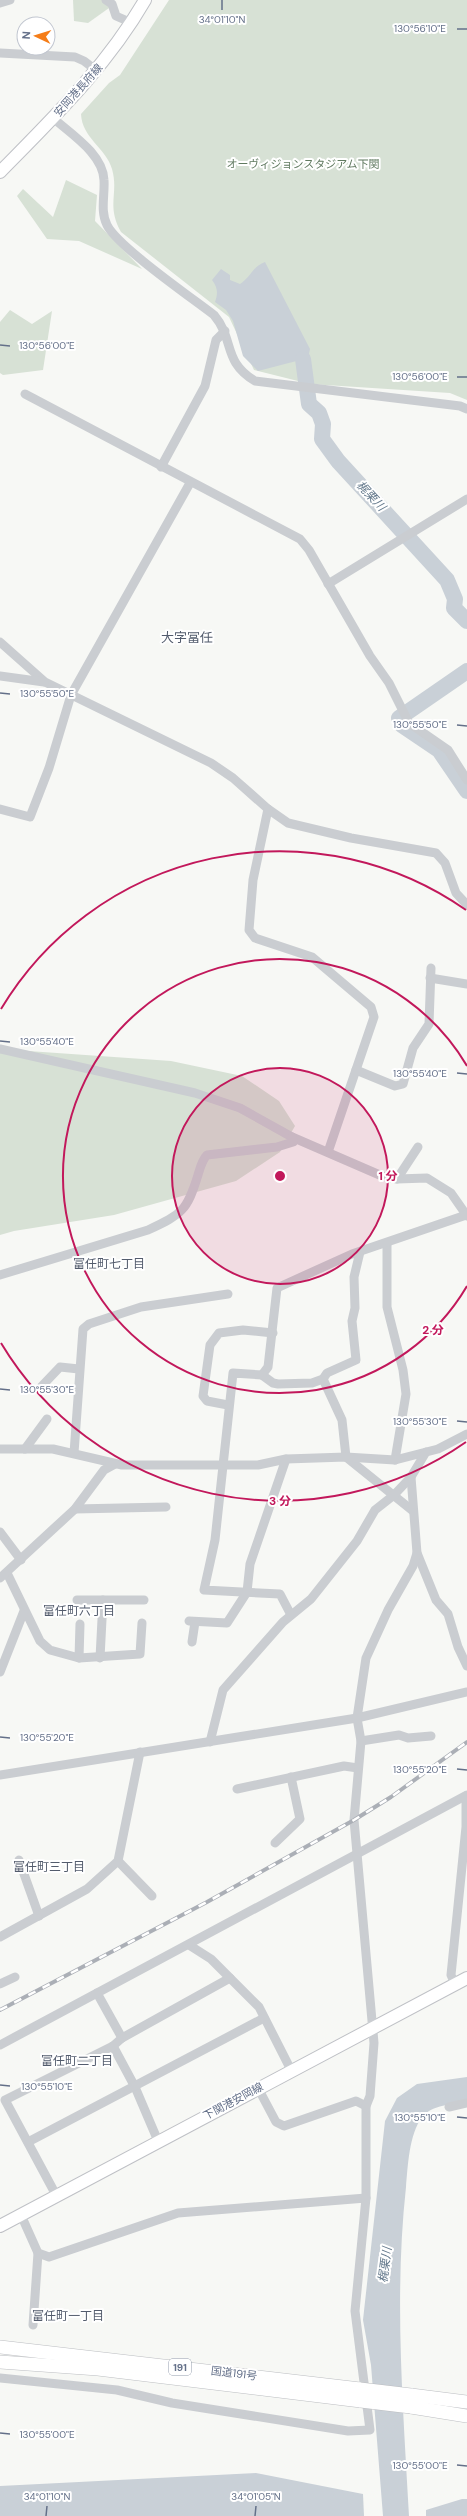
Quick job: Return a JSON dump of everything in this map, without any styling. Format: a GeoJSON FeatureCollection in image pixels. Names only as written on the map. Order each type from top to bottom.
{"type":"FeatureCollection","features":[{"type":"Feature","properties":{"kind":"highway","name":"国道191号"},"geometry":{"type":"LineString","coordinates":[[0,2346],[360,2395],[411,2401],[467,2402]]}},
{"type":"Feature","properties":{"kind":"highway","name":"国道191号"},"geometry":{"type":"LineString","coordinates":[[0,2362],[98,2369],[360,2395]]}},
{"type":"Feature","properties":{"kind":"highway","name":"国道191号"},"geometry":{"type":"LineString","coordinates":[[411,2401],[467,2416]]}},
{"type":"Feature","properties":{"kind":"main road","name":"安岡港長府線"},"geometry":{"type":"LineString","coordinates":[[0,172],[97,71],[132,23],[145,0]]}},
{"type":"Feature","properties":{"kind":"main road","name":"下関港安岡線"},"geometry":{"type":"LineString","coordinates":[[0,2226],[291,2070],[467,1978]]}},
{"type":"Feature","properties":{"kind":"street"},"geometry":{"type":"LineString","coordinates":[[0,4],[10,0]]}},
{"type":"Feature","properties":{"kind":"street"},"geometry":{"type":"LineString","coordinates":[[106,0],[112,4],[116,16],[132,23]]}},
{"type":"Feature","properties":{"kind":"street"},"geometry":{"type":"LineString","coordinates":[[0,53],[75,57],[84,61],[97,71]]}},
{"type":"Feature","properties":{"kind":"street"},"geometry":{"type":"LineString","coordinates":[[53,118],[98,160],[103,171],[104,181],[103,214],[113,234],[214,315],[224,330],[230,354],[236,366],[255,381],[460,406],[467,409]]}},
{"type":"Feature","properties":{"kind":"street"},"geometry":{"type":"LineString","coordinates":[[161,467],[205,386],[216,340],[224,330]]}},
{"type":"Feature","properties":{"kind":"street"},"geometry":{"type":"LineString","coordinates":[[25,394],[190,483],[300,539],[308,550],[370,656],[389,683],[409,723],[448,750],[467,780]]}},
{"type":"Feature","properties":{"kind":"street"},"geometry":{"type":"LineString","coordinates":[[0,809],[30,817],[49,768],[71,696],[190,483]]}},
{"type":"Feature","properties":{"kind":"street"},"geometry":{"type":"LineString","coordinates":[[328,584],[467,499]]}},
{"type":"Feature","properties":{"kind":"street"},"geometry":{"type":"LineString","coordinates":[[0,642],[45,682],[211,763],[233,778],[268,809],[298,827],[436,853],[445,863],[456,893],[467,904]]}},
{"type":"Feature","properties":{"kind":"street"},"geometry":{"type":"LineString","coordinates":[[0,676],[45,682]]}},
{"type":"Feature","properties":{"kind":"street"},"geometry":{"type":"LineString","coordinates":[[268,809],[253,880],[249,930],[255,938],[312,957],[371,1007],[374,1017],[328,1152]]}},
{"type":"Feature","properties":{"kind":"street"},"geometry":{"type":"LineString","coordinates":[[356,1070],[395,1086],[404,1084],[413,1048],[429,1024],[431,968]]}},
{"type":"Feature","properties":{"kind":"street"},"geometry":{"type":"LineString","coordinates":[[430,978],[467,984]]}},
{"type":"Feature","properties":{"kind":"street"},"geometry":{"type":"LineString","coordinates":[[0,1049],[195,1093],[240,1108],[292,1137],[382,1176],[397,1179],[426,1178],[451,1193],[466,1216],[396,1238],[388,1244],[360,1252],[277,1288],[268,1367],[262,1375]]}},
{"type":"Feature","properties":{"kind":"street"},"geometry":{"type":"LineString","coordinates":[[0,1275],[148,1230],[164,1223],[178,1214],[188,1204],[201,1164],[207,1155],[277,1148],[293,1142],[292,1137]]}},
{"type":"Feature","properties":{"kind":"street"},"geometry":{"type":"LineString","coordinates":[[397,1179],[418,1147]]}},
{"type":"Feature","properties":{"kind":"street"},"geometry":{"type":"LineString","coordinates":[[388,1244],[387,1307],[404,1370],[406,1394],[395,1460]]}},
{"type":"Feature","properties":{"kind":"street"},"geometry":{"type":"LineString","coordinates":[[291,1615],[280,1594],[204,1590],[215,1540],[228,1405],[233,1373],[262,1375],[272,1383],[278,1384],[312,1383],[323,1379],[326,1373],[356,1360],[357,1356],[352,1321],[355,1308],[354,1277],[360,1252]]}},
{"type":"Feature","properties":{"kind":"street"},"geometry":{"type":"LineString","coordinates":[[74,1453],[83,1328],[89,1324],[141,1307],[228,1294]]}},
{"type":"Feature","properties":{"kind":"street"},"geometry":{"type":"LineString","coordinates":[[228,1405],[207,1401],[203,1396],[210,1345],[219,1333],[243,1330],[272,1333]]}},
{"type":"Feature","properties":{"kind":"street"},"geometry":{"type":"LineString","coordinates":[[40,1388],[60,1367],[79,1369]]}},
{"type":"Feature","properties":{"kind":"street"},"geometry":{"type":"LineString","coordinates":[[323,1379],[342,1420],[346,1457],[414,1511]]}},
{"type":"Feature","properties":{"kind":"street"},"geometry":{"type":"LineString","coordinates":[[25,1449],[47,1419]]}},
{"type":"Feature","properties":{"kind":"street"},"geometry":{"type":"LineString","coordinates":[[0,1449],[52,1450],[74,1453],[115,1464],[154,1466],[258,1465],[286,1459],[346,1457],[395,1460],[438,1449],[467,1434]]}},
{"type":"Feature","properties":{"kind":"street"},"geometry":{"type":"LineString","coordinates":[[210,1742],[223,1690],[291,1615],[311,1599],[357,1542],[375,1510],[394,1495],[411,1477],[426,1452]]}},
{"type":"Feature","properties":{"kind":"street"},"geometry":{"type":"LineString","coordinates":[[192,1642],[192,1622],[227,1623],[247,1592],[250,1564],[286,1459]]}},
{"type":"Feature","properties":{"kind":"street"},"geometry":{"type":"LineString","coordinates":[[115,1464],[104,1470],[75,1509],[4,1576],[40,1641],[50,1650],[79,1658],[100,1658],[140,1654],[142,1623]]}},
{"type":"Feature","properties":{"kind":"street"},"geometry":{"type":"LineString","coordinates":[[411,1477],[417,1553],[436,1600],[448,1614],[458,1647],[467,1666]]}},
{"type":"Feature","properties":{"kind":"street"},"geometry":{"type":"LineString","coordinates":[[75,1509],[166,1507]]}},
{"type":"Feature","properties":{"kind":"street"},"geometry":{"type":"LineString","coordinates":[[0,1532],[21,1560]]}},
{"type":"Feature","properties":{"kind":"street"},"geometry":{"type":"LineString","coordinates":[[0,2378],[117,2390],[172,2403],[348,2431],[370,2430],[355,2311],[366,2198],[366,2106],[370,2096],[374,2043],[354,1820],[361,1741],[357,1718],[366,1658],[388,1610],[413,1566],[417,1553]]}},
{"type":"Feature","properties":{"kind":"street"},"geometry":{"type":"LineString","coordinates":[[77,1600],[144,1600]]}},
{"type":"Feature","properties":{"kind":"street"},"geometry":{"type":"LineString","coordinates":[[100,1658],[103,1600]]}},
{"type":"Feature","properties":{"kind":"street"},"geometry":{"type":"LineString","coordinates":[[0,1672],[24,1611]]}},
{"type":"Feature","properties":{"kind":"street"},"geometry":{"type":"LineString","coordinates":[[79,1658],[80,1624]]}},
{"type":"Feature","properties":{"kind":"street"},"geometry":{"type":"LineString","coordinates":[[1,1777],[140,1752],[357,1718],[467,1692]]}},
{"type":"Feature","properties":{"kind":"street"},"geometry":{"type":"LineString","coordinates":[[361,1741],[399,1735],[408,1738],[431,1736]]}},
{"type":"Feature","properties":{"kind":"street"},"geometry":{"type":"LineString","coordinates":[[0,1937],[87,1889],[118,1861],[140,1752]]}},
{"type":"Feature","properties":{"kind":"street"},"geometry":{"type":"LineString","coordinates":[[237,1789],[344,1766],[358,1768]]}},
{"type":"Feature","properties":{"kind":"street"},"geometry":{"type":"LineString","coordinates":[[275,1843],[300,1819],[291,1777]]}},
{"type":"Feature","properties":{"kind":"street"},"geometry":{"type":"LineString","coordinates":[[0,2045],[357,1855],[466,1795],[466,1827],[452,1975],[455,1984]]}},
{"type":"Feature","properties":{"kind":"street"},"geometry":{"type":"LineString","coordinates":[[19,1860],[40,1916]]}},
{"type":"Feature","properties":{"kind":"street"},"geometry":{"type":"LineString","coordinates":[[118,1861],[152,1896]]}},
{"type":"Feature","properties":{"kind":"street"},"geometry":{"type":"LineString","coordinates":[[192,1943],[211,1959],[259,2007],[291,2070]]}},
{"type":"Feature","properties":{"kind":"street"},"geometry":{"type":"LineString","coordinates":[[0,1983],[15,1977]]}},
{"type":"Feature","properties":{"kind":"street"},"geometry":{"type":"LineString","coordinates":[[56,2195],[5,2100],[114,2046],[122,2038],[230,1978]]}},
{"type":"Feature","properties":{"kind":"street"},"geometry":{"type":"LineString","coordinates":[[97,1993],[122,2038]]}},
{"type":"Feature","properties":{"kind":"street"},"geometry":{"type":"LineString","coordinates":[[28,2142],[264,2018]]}},
{"type":"Feature","properties":{"kind":"street"},"geometry":{"type":"LineString","coordinates":[[114,2046],[135,2087],[158,2141]]}},
{"type":"Feature","properties":{"kind":"street"},"geometry":{"type":"LineString","coordinates":[[258,2088],[276,2122],[284,2126],[356,2101],[366,2106]]}},
{"type":"Feature","properties":{"kind":"street"},"geometry":{"type":"LineString","coordinates":[[449,2107],[467,2103]]}},
{"type":"Feature","properties":{"kind":"street"},"geometry":{"type":"LineString","coordinates":[[38,2253],[43,2256],[55,2256],[178,2213],[366,2198]]}},
{"type":"Feature","properties":{"kind":"street"},"geometry":{"type":"LineString","coordinates":[[20,2215],[38,2253],[32,2325]]}},
{"type":"Feature","properties":{"kind":"green space"},"geometry":{"type":"Polygon","coordinates":[[[73,0],[102,0],[108,3],[109,8],[88,23],[74,21],[73,0]]]}},
{"type":"Feature","properties":{"kind":"green space","name":"オーヴィジョンスタジアム下関"},"geometry":{"type":"Polygon","coordinates":[[[169,0],[467,0],[467,400],[450,393],[310,384],[254,370],[229,317],[121,232],[113,207],[114,178],[112,169],[105,155],[85,130],[81,114],[109,83],[120,75],[169,0]]]}},
{"type":"Feature","properties":{"kind":"green space"},"geometry":{"type":"Polygon","coordinates":[[[66,180],[97,195],[95,221],[142,269],[79,241],[47,239],[17,196],[23,189],[53,217],[66,180]]]}},
{"type":"Feature","properties":{"kind":"green space"},"geometry":{"type":"Polygon","coordinates":[[[10,310],[32,324],[52,311],[43,370],[3,375],[0,373],[0,322],[10,310]]]}},
{"type":"Feature","properties":{"kind":"green space"},"geometry":{"type":"Polygon","coordinates":[[[0,1049],[171,1061],[242,1076],[279,1101],[295,1126],[280,1152],[236,1181],[114,1215],[14,1231],[0,1235],[0,1049]]]}},
{"type":"Feature","properties":{"kind":"water"},"geometry":{"type":"Polygon","coordinates":[[[265,262],[310,349],[308,358],[258,371],[243,356],[233,321],[226,310],[215,302],[217,291],[212,280],[221,269],[230,275],[230,280],[240,284],[257,266],[265,262]]]}},
{"type":"Feature","properties":{"kind":"water"},"geometry":{"type":"Polygon","coordinates":[[[467,2077],[467,2101],[437,2107],[426,2113],[422,2117],[414,2132],[410,2150],[402,2228],[400,2310],[402,2392],[409,2516],[383,2516],[371,2365],[363,2320],[385,2121],[397,2098],[417,2084],[467,2077]]]}},
{"type":"Feature","properties":{"kind":"water"},"geometry":{"type":"Polygon","coordinates":[[[256,2473],[363,2494],[364,2516],[0,2516],[0,2486],[256,2473]]]}},
{"type":"Feature","properties":{"kind":"water"},"geometry":{"type":"Polygon","coordinates":[[[462,2499],[467,2499],[467,2516],[426,2516],[426,2510],[462,2499]]]}},
{"type":"Feature","properties":{"kind":"waterway","name":"梶栗川"},"geometry":{"type":"LineString","coordinates":[[303,359],[309,404],[319,413],[323,424],[322,439],[338,461],[447,580],[455,599],[454,608],[467,621]]}},
{"type":"Feature","properties":{"kind":"waterway","name":"梶栗川"},"geometry":{"type":"LineString","coordinates":[[467,671],[399,718],[402,725],[439,750],[467,791]]}},
{"type":"Feature","properties":{"kind":"railway"},"geometry":{"type":"LineString","coordinates":[[0,2010],[207,1902],[354,1820],[391,1797],[467,1742]]}},
{"type":"Feature","properties":{"kind":"district","name":"大字冨任"},"geometry":{"type":"Point","coordinates":[187,637]}},
{"type":"Feature","properties":{"kind":"district","name":"富任町七丁目"},"geometry":{"type":"Point","coordinates":[109,1264]}},
{"type":"Feature","properties":{"kind":"district","name":"富任町六丁目"},"geometry":{"type":"Point","coordinates":[79,1611]}},
{"type":"Feature","properties":{"kind":"district","name":"富任町三丁目"},"geometry":{"type":"Point","coordinates":[49,1867]}},
{"type":"Feature","properties":{"kind":"district","name":"富任町二丁目"},"geometry":{"type":"Point","coordinates":[77,2061]}},
{"type":"Feature","properties":{"kind":"district","name":"富任町一丁目"},"geometry":{"type":"Point","coordinates":[68,2316]}}]}
